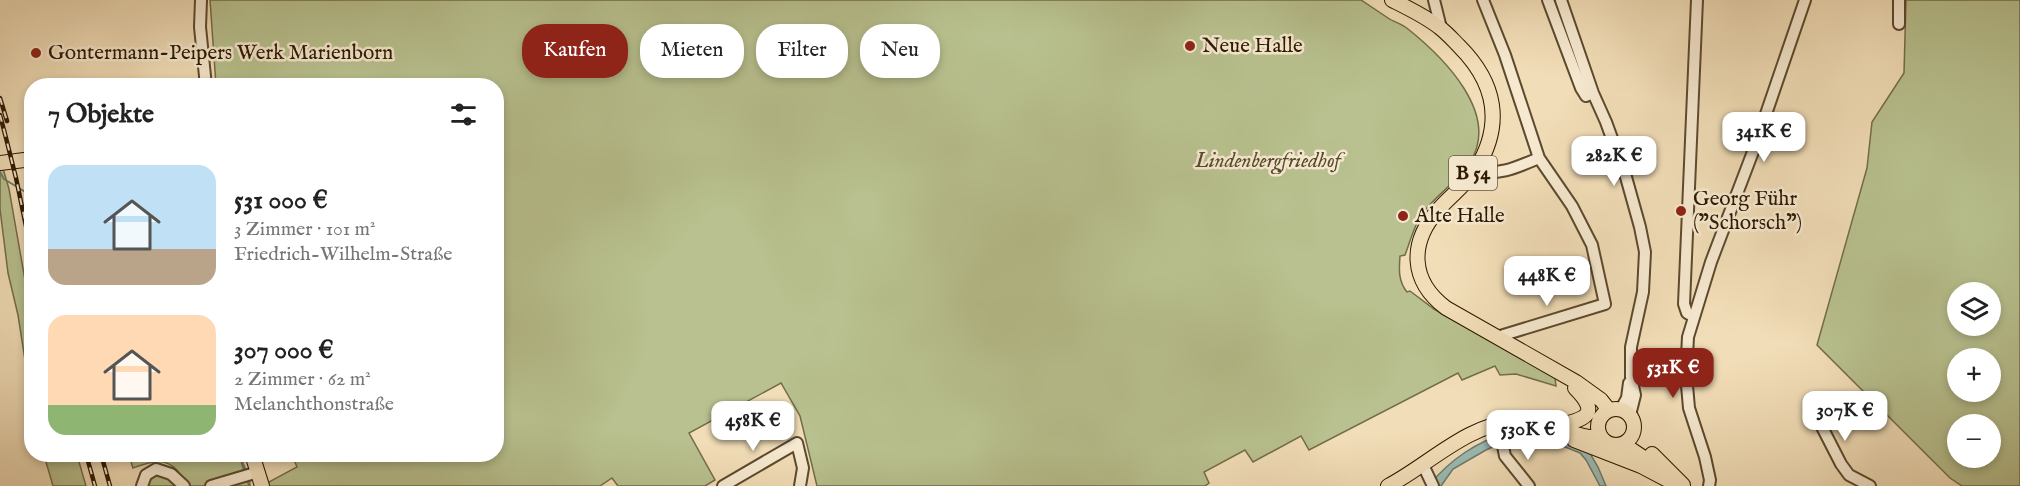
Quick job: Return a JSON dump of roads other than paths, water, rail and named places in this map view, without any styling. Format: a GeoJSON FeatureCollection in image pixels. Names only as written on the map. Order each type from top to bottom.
{"type":"FeatureCollection","features":[{"type":"Feature","properties":{"kind":"main road","name":"B 54"},"geometry":{"type":"LineString","coordinates":[[1394,0],[1441,28],[1466,53],[1483,75],[1489,88],[1492,110],[1492,129],[1484,156],[1474,172],[1438,210],[1420,240],[1419,271],[1425,288],[1434,299],[1583,387],[1601,400],[1610,419],[1676,485]]}},
{"type":"Feature","properties":{"kind":"main road"},"geometry":{"type":"LineString","coordinates":[[1,163],[24,160]]}},
{"type":"Feature","properties":{"kind":"main road"},"geometry":{"type":"LineString","coordinates":[[1554,427],[1580,421],[1588,410],[1586,398],[1561,374]]}},
{"type":"Feature","properties":{"kind":"main road","name":"B 54"},"geometry":{"type":"LineString","coordinates":[[1610,419],[1610,444],[1630,437]]}},
{"type":"Feature","properties":{"kind":"main road"},"geometry":{"type":"LineString","coordinates":[[1388,486],[1476,431],[1499,424],[1514,422],[1554,427],[1582,437],[1610,419]]}},
{"type":"Feature","properties":{"kind":"main road"},"geometry":{"type":"LineString","coordinates":[[1554,427],[1572,440],[1641,466],[1676,485]]}},
{"type":"Feature","properties":{"kind":"main road"},"geometry":{"type":"LineString","coordinates":[[253,462],[254,473],[262,486]]}},
{"type":"Feature","properties":{"kind":"street"},"geometry":{"type":"LineString","coordinates":[[201,0],[200,27],[205,78]]}},
{"type":"Feature","properties":{"kind":"street"},"geometry":{"type":"LineString","coordinates":[[1434,0],[1441,28]]}},
{"type":"Feature","properties":{"kind":"street"},"geometry":{"type":"LineString","coordinates":[[1483,0],[1505,55],[1539,158],[1572,206],[1592,245],[1605,304],[1497,337]]}},
{"type":"Feature","properties":{"kind":"street"},"geometry":{"type":"LineString","coordinates":[[1548,0],[1564,46],[1588,97],[1606,122],[1626,177],[1645,252],[1643,292],[1631,347],[1631,377],[1635,395],[1610,419]]}},
{"type":"Feature","properties":{"kind":"street"},"geometry":{"type":"LineString","coordinates":[[1561,0],[1588,97]]}},
{"type":"Feature","properties":{"kind":"street"},"geometry":{"type":"LineString","coordinates":[[1694,317],[1687,313],[1684,304],[1697,0]]}},
{"type":"Feature","properties":{"kind":"street"},"geometry":{"type":"LineString","coordinates":[[1709,486],[1710,480],[1705,457],[1689,408],[1687,346],[1711,262],[1754,149],[1805,0]]}},
{"type":"Feature","properties":{"kind":"street"},"geometry":{"type":"LineString","coordinates":[[1899,0],[1899,24]]}},
{"type":"Feature","properties":{"kind":"street"},"geometry":{"type":"LineString","coordinates":[[1474,172],[1490,174],[1505,172],[1539,158]]}},
{"type":"Feature","properties":{"kind":"street"},"geometry":{"type":"LineString","coordinates":[[1820,399],[1821,425],[1840,464],[1849,475],[1870,486]]}},
{"type":"Feature","properties":{"kind":"street"},"geometry":{"type":"LineString","coordinates":[[723,486],[797,443],[803,468],[800,486]]}},
{"type":"Feature","properties":{"kind":"street"},"geometry":{"type":"LineString","coordinates":[[1503,446],[1505,456],[1529,486]]}},
{"type":"Feature","properties":{"kind":"street"},"geometry":{"type":"LineString","coordinates":[[1423,465],[1431,483]]}},
{"type":"Feature","properties":{"kind":"street"},"geometry":{"type":"LineString","coordinates":[[142,486],[146,475],[156,469],[171,474],[184,486]]}},
{"type":"Feature","properties":{"kind":"street"},"geometry":{"type":"LineString","coordinates":[[211,486],[254,473]]}},
{"type":"Feature","properties":{"kind":"water"},"geometry":{"type":"Polygon","coordinates":[[[1510,431],[1543,433],[1587,448],[1606,486],[1600,486],[1580,453],[1553,442],[1530,438],[1510,439],[1486,450],[1453,469],[1441,486],[1428,486],[1446,467],[1465,452],[1510,431]]]}},
{"type":"Feature","properties":{"kind":"waterway"},"geometry":{"type":"LineString","coordinates":[[0,172],[4,179],[24,191]]}},
{"type":"Feature","properties":{"kind":"waterway"},"geometry":{"type":"LineString","coordinates":[[242,462],[246,471]]}},
{"type":"Feature","properties":{"kind":"waterway"},"geometry":{"type":"LineString","coordinates":[[249,479],[250,486]]}},
{"type":"Feature","properties":{"kind":"railway"},"geometry":{"type":"LineString","coordinates":[[0,98],[7,121]]}},
{"type":"Feature","properties":{"kind":"railway"},"geometry":{"type":"LineString","coordinates":[[0,115],[6,138]]}},
{"type":"Feature","properties":{"kind":"railway"},"geometry":{"type":"LineString","coordinates":[[4,130],[24,216]]}},
{"type":"Feature","properties":{"kind":"railway"},"geometry":{"type":"LineString","coordinates":[[88,462],[95,486]]}},
{"type":"Feature","properties":{"kind":"railway"},"geometry":{"type":"LineString","coordinates":[[103,462],[110,486]]}},
{"type":"Feature","properties":{"kind":"place","name":"Neue Halle"},"geometry":{"type":"Point","coordinates":[1190,46]}},
{"type":"Feature","properties":{"kind":"place","name":"Gontermann-Peipers Werk Marienborn"},"geometry":{"type":"Point","coordinates":[36,53]}},
{"type":"Feature","properties":{"kind":"place","name":"Georg Führ (\"Schorsch\")"},"geometry":{"type":"Point","coordinates":[1681,211]}},
{"type":"Feature","properties":{"kind":"place","name":"Alte Halle"},"geometry":{"type":"Point","coordinates":[1403,216]}},
{"type":"Feature","properties":{"kind":"park label","name":"Lindenbergfriedhof"},"geometry":{"type":"Point","coordinates":[1268,161]}}]}
